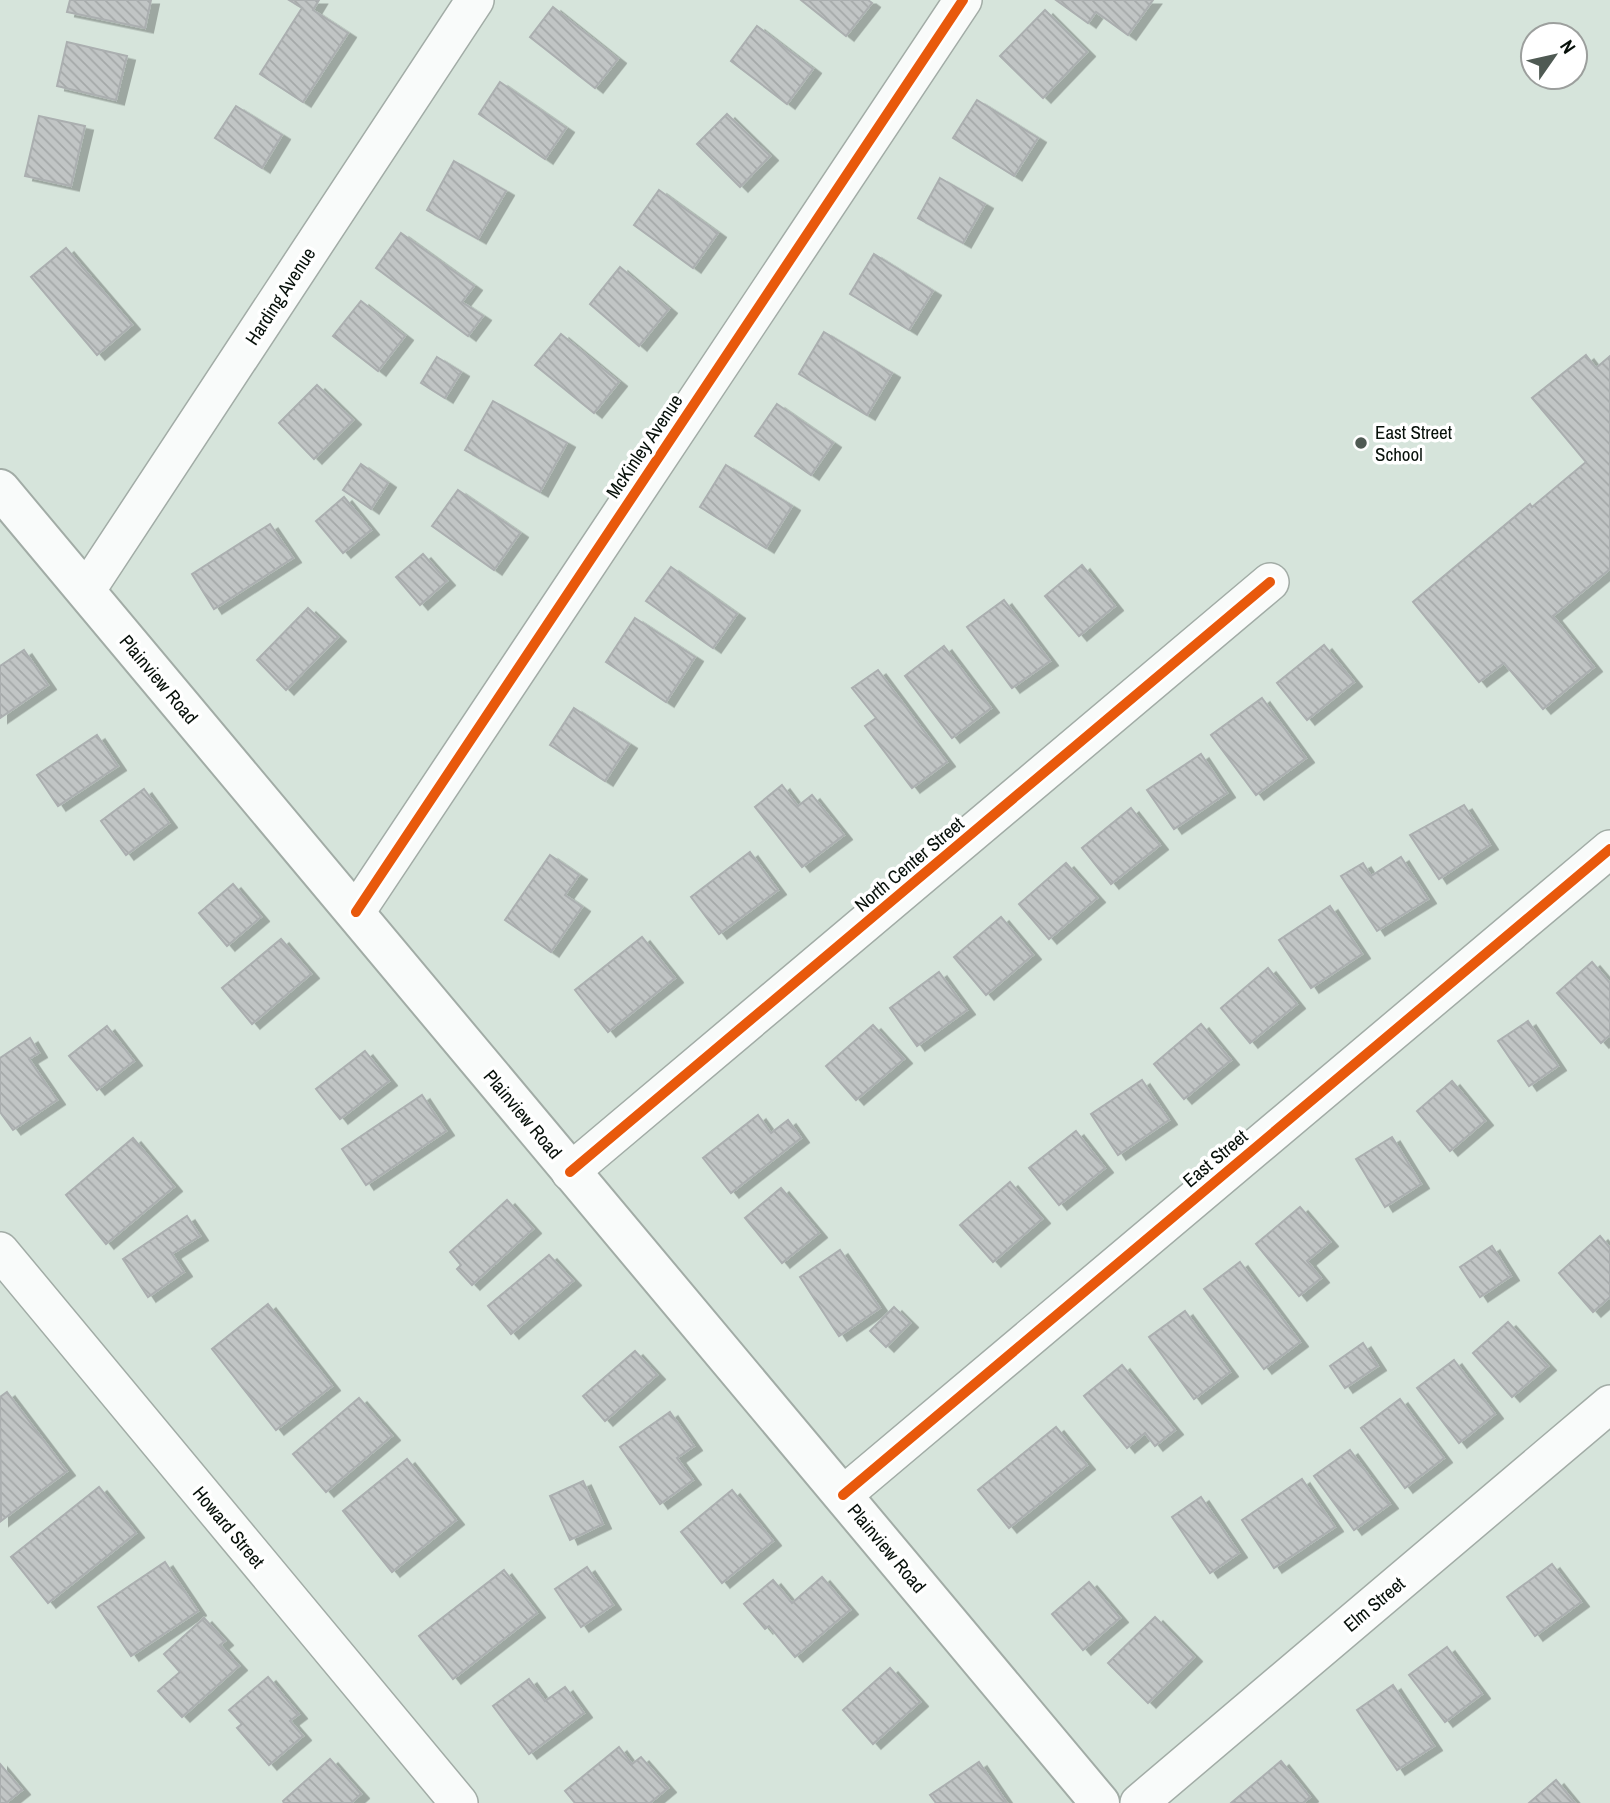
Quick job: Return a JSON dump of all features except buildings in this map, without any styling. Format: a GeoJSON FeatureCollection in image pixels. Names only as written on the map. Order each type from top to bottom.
{"type":"FeatureCollection","features":[{"type":"Feature","properties":{"kind":"main road","name":"Plainview Road"},"geometry":{"type":"LineString","coordinates":[[0,489],[1100,1803]]}},
{"type":"Feature","properties":{"kind":"street","name":"Harding Avenue"},"geometry":{"type":"LineString","coordinates":[[86,591],[475,0]]}},
{"type":"Feature","properties":{"kind":"street","name":"McKinley Avenue"},"geometry":{"type":"LineString","coordinates":[[355,912],[963,0]]}},
{"type":"Feature","properties":{"kind":"street","name":"North Center Street"},"geometry":{"type":"LineString","coordinates":[[570,1172],[1270,582]]}},
{"type":"Feature","properties":{"kind":"street","name":"East Street"},"geometry":{"type":"LineString","coordinates":[[843,1495],[1610,849]]}},
{"type":"Feature","properties":{"kind":"street","name":"Howard Street"},"geometry":{"type":"LineString","coordinates":[[0,1251],[459,1803]]}},
{"type":"Feature","properties":{"kind":"street","name":"Elm Street"},"geometry":{"type":"LineString","coordinates":[[1139,1803],[1610,1404]]}},
{"type":"Feature","properties":{"kind":"cycle path"},"geometry":{"type":"LineString","coordinates":[[356,912],[963,0]]}},
{"type":"Feature","properties":{"kind":"cycle path"},"geometry":{"type":"LineString","coordinates":[[570,1172],[1270,582]]}},
{"type":"Feature","properties":{"kind":"cycle path"},"geometry":{"type":"LineString","coordinates":[[843,1495],[1610,849]]}},
{"type":"Feature","properties":{"kind":"place","name":"East Street School"},"geometry":{"type":"Point","coordinates":[1361,443]}}]}
